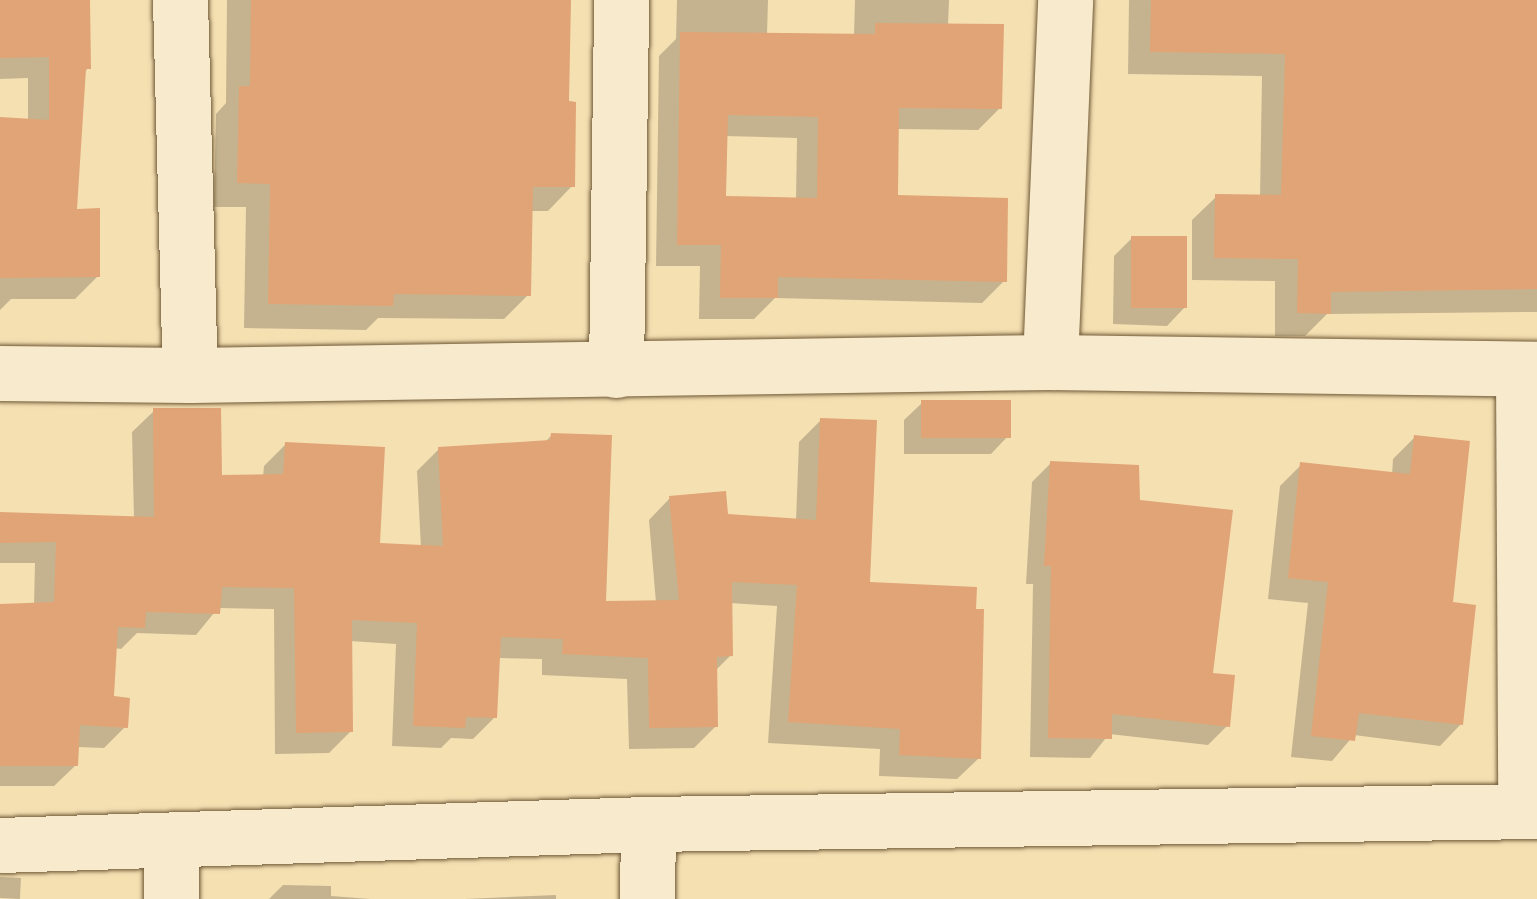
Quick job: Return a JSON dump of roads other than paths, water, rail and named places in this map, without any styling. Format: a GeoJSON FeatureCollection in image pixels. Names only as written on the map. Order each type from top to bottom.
{"type":"FeatureCollection","features":[{"type":"Feature","properties":{"kind":"street"},"geometry":{"type":"LineString","coordinates":[[180,0],[190,376]]}},
{"type":"Feature","properties":{"kind":"street"},"geometry":{"type":"LineString","coordinates":[[616,370],[621,0]]}},
{"type":"Feature","properties":{"kind":"street"},"geometry":{"type":"LineString","coordinates":[[1050,362],[1066,0]]}},
{"type":"Feature","properties":{"kind":"street"},"geometry":{"type":"LineString","coordinates":[[0,372],[190,376],[1050,362],[1530,369],[1531,811],[648,824],[0,844]]}},
{"type":"Feature","properties":{"kind":"street"},"geometry":{"type":"LineString","coordinates":[[647,899],[648,824]]}},
{"type":"Feature","properties":{"kind":"street"},"geometry":{"type":"LineString","coordinates":[[171,840],[171,899]]}}]}
